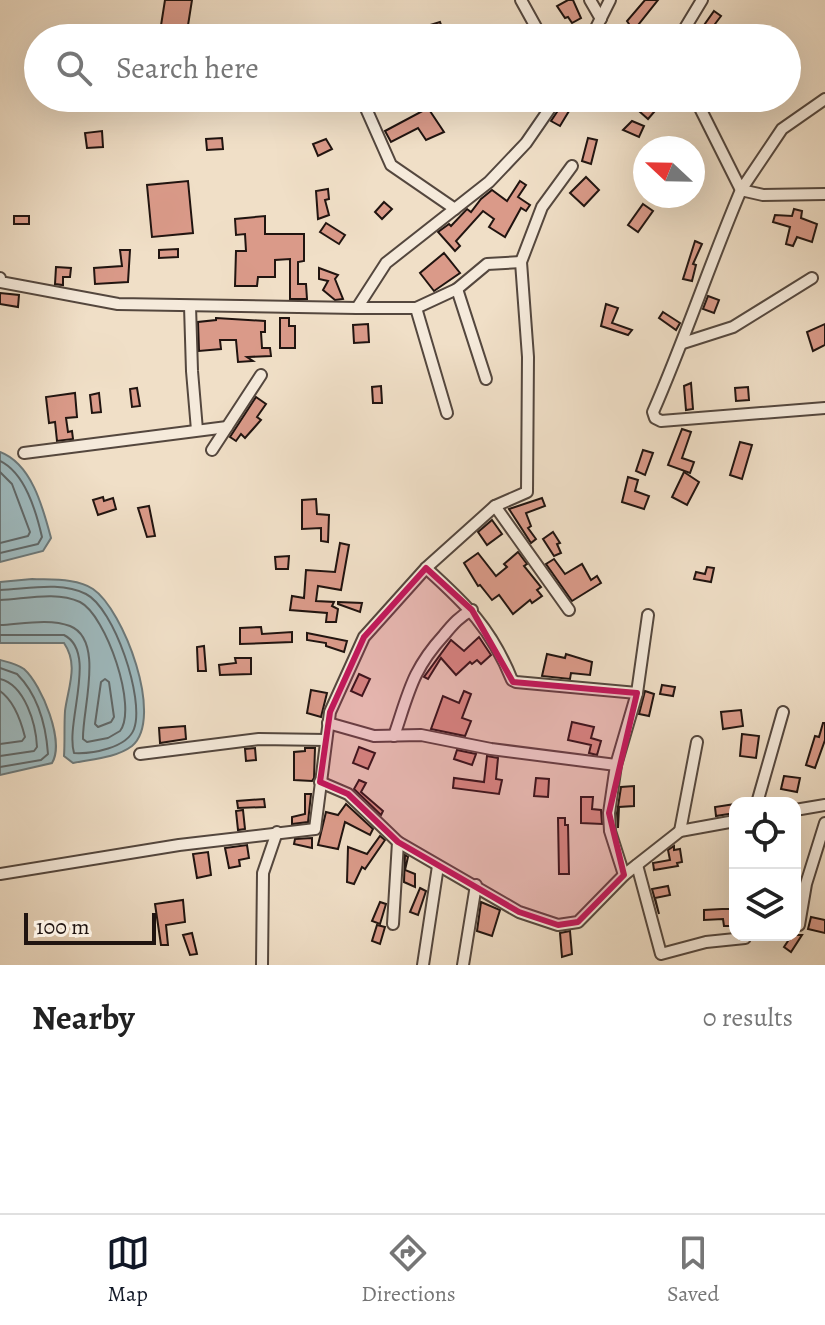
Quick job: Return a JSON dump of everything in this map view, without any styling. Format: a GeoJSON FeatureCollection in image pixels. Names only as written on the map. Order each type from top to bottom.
{"type":"FeatureCollection","features":[{"type":"Feature","properties":{"kind":"street"},"geometry":{"type":"LineString","coordinates":[[521,0],[534,24]]}},
{"type":"Feature","properties":{"kind":"street"},"geometry":{"type":"LineString","coordinates":[[590,0],[601,19]]}},
{"type":"Feature","properties":{"kind":"street"},"geometry":{"type":"LineString","coordinates":[[598,24],[610,0]]}},
{"type":"Feature","properties":{"kind":"street"},"geometry":{"type":"LineString","coordinates":[[687,24],[702,0]]}},
{"type":"Feature","properties":{"kind":"street"},"geometry":{"type":"LineString","coordinates":[[825,99],[782,129],[741,190],[713,256],[683,343],[653,412],[655,418],[661,421],[825,408]]}},
{"type":"Feature","properties":{"kind":"street"},"geometry":{"type":"LineString","coordinates":[[368,112],[391,165],[455,209]]}},
{"type":"Feature","properties":{"kind":"street"},"geometry":{"type":"LineString","coordinates":[[357,308],[386,263],[489,182],[526,143],[547,112]]}},
{"type":"Feature","properties":{"kind":"street"},"geometry":{"type":"LineString","coordinates":[[702,112],[741,190]]}},
{"type":"Feature","properties":{"kind":"street"},"geometry":{"type":"LineString","coordinates":[[0,874],[277,832],[315,829],[330,712],[364,637],[426,568],[495,506],[527,492],[528,357],[521,262],[542,207],[572,166]]}},
{"type":"Feature","properties":{"kind":"street"},"geometry":{"type":"LineString","coordinates":[[741,190],[763,195],[825,194]]}},
{"type":"Feature","properties":{"kind":"street"},"geometry":{"type":"LineString","coordinates":[[0,278],[0,282],[118,304],[416,308],[457,289],[487,264],[521,262]]}},
{"type":"Feature","properties":{"kind":"street"},"geometry":{"type":"LineString","coordinates":[[683,343],[733,327],[812,278]]}},
{"type":"Feature","properties":{"kind":"street"},"geometry":{"type":"LineString","coordinates":[[457,289],[486,379]]}},
{"type":"Feature","properties":{"kind":"street"},"geometry":{"type":"LineString","coordinates":[[190,306],[197,430]]}},
{"type":"Feature","properties":{"kind":"street"},"geometry":{"type":"LineString","coordinates":[[416,308],[447,413]]}},
{"type":"Feature","properties":{"kind":"street"},"geometry":{"type":"LineString","coordinates":[[212,450],[261,375]]}},
{"type":"Feature","properties":{"kind":"street"},"geometry":{"type":"LineString","coordinates":[[24,453],[227,427]]}},
{"type":"Feature","properties":{"kind":"street"},"geometry":{"type":"LineString","coordinates":[[495,506],[569,610]]}},
{"type":"Feature","properties":{"kind":"street"},"geometry":{"type":"LineString","coordinates":[[426,568],[472,610],[498,648],[512,680],[637,693]]}},
{"type":"Feature","properties":{"kind":"street"},"geometry":{"type":"LineString","coordinates":[[394,736],[415,673],[424,657],[462,615],[472,610]]}},
{"type":"Feature","properties":{"kind":"street"},"geometry":{"type":"LineString","coordinates":[[624,875],[610,831],[609,813],[616,765],[637,693],[648,615]]}},
{"type":"Feature","properties":{"kind":"street"},"geometry":{"type":"LineString","coordinates":[[759,797],[783,712]]}},
{"type":"Feature","properties":{"kind":"street"},"geometry":{"type":"LineString","coordinates":[[328,723],[374,736],[421,735],[491,749],[616,765]]}},
{"type":"Feature","properties":{"kind":"street"},"geometry":{"type":"LineString","coordinates":[[140,754],[259,739],[326,740]]}},
{"type":"Feature","properties":{"kind":"street"},"geometry":{"type":"LineString","coordinates":[[680,831],[697,742]]}},
{"type":"Feature","properties":{"kind":"street"},"geometry":{"type":"LineString","coordinates":[[320,782],[348,794],[398,842],[519,912],[558,925],[578,922],[624,875],[680,831],[729,822]]}},
{"type":"Feature","properties":{"kind":"street"},"geometry":{"type":"LineString","coordinates":[[801,809],[825,805]]}},
{"type":"Feature","properties":{"kind":"street"},"geometry":{"type":"LineString","coordinates":[[801,913],[806,884],[825,823]]}},
{"type":"Feature","properties":{"kind":"street"},"geometry":{"type":"LineString","coordinates":[[262,965],[263,873],[277,832]]}},
{"type":"Feature","properties":{"kind":"street"},"geometry":{"type":"LineString","coordinates":[[393,924],[398,842]]}},
{"type":"Feature","properties":{"kind":"street"},"geometry":{"type":"LineString","coordinates":[[637,865],[661,954],[706,942],[729,940]]}},
{"type":"Feature","properties":{"kind":"street"},"geometry":{"type":"LineString","coordinates":[[423,965],[438,866]]}},
{"type":"Feature","properties":{"kind":"street"},"geometry":{"type":"LineString","coordinates":[[463,965],[476,885]]}},
{"type":"Feature","properties":{"kind":"highlighted area"},"geometry":{"type":"Polygon","coordinates":[[[426,568],[472,610],[513,682],[637,693],[609,813],[624,875],[578,922],[558,925],[519,912],[398,842],[348,794],[320,782],[330,712],[364,637],[426,568]]]}},
{"type":"Feature","properties":{"kind":"water"},"geometry":{"type":"Polygon","coordinates":[[[0,452],[20,466],[28,477],[40,501],[51,538],[43,551],[0,562],[0,452]]]}},
{"type":"Feature","properties":{"kind":"water"},"geometry":{"type":"Polygon","coordinates":[[[64,580],[87,585],[105,600],[116,618],[136,664],[144,712],[141,732],[126,750],[104,758],[73,763],[64,756],[65,711],[72,668],[64,643],[0,643],[0,582],[64,580]]]}},
{"type":"Feature","properties":{"kind":"water"},"geometry":{"type":"Polygon","coordinates":[[[0,660],[24,669],[38,687],[54,728],[56,742],[52,763],[0,775],[0,660]]]}},
{"type":"Feature","properties":{"kind":"building"},"geometry":{"type":"Polygon","coordinates":[[[165,0],[192,0],[188,24],[161,24],[165,0]]]}},
{"type":"Feature","properties":{"kind":"building"},"geometry":{"type":"Polygon","coordinates":[[[573,0],[581,18],[572,23],[557,6],[573,0]]]}},
{"type":"Feature","properties":{"kind":"building"},"geometry":{"type":"Polygon","coordinates":[[[645,0],[658,0],[639,24],[629,24],[627,21],[645,0]]]}},
{"type":"Feature","properties":{"kind":"building"},"geometry":{"type":"Polygon","coordinates":[[[714,11],[721,16],[715,24],[705,24],[714,11]]]}},
{"type":"Feature","properties":{"kind":"building"},"geometry":{"type":"Polygon","coordinates":[[[421,112],[431,112],[444,132],[426,140],[418,128],[391,142],[385,131],[421,112]]]}},
{"type":"Feature","properties":{"kind":"building"},"geometry":{"type":"Polygon","coordinates":[[[557,112],[568,112],[560,126],[551,121],[557,112]]]}},
{"type":"Feature","properties":{"kind":"building"},"geometry":{"type":"Polygon","coordinates":[[[640,112],[654,112],[648,119],[640,112]]]}},
{"type":"Feature","properties":{"kind":"building"},"geometry":{"type":"Polygon","coordinates":[[[632,121],[644,126],[639,136],[623,130],[632,121]]]}},
{"type":"Feature","properties":{"kind":"building"},"geometry":{"type":"Polygon","coordinates":[[[102,131],[103,147],[87,148],[85,133],[102,131]]]}},
{"type":"Feature","properties":{"kind":"building"},"geometry":{"type":"Polygon","coordinates":[[[222,138],[223,149],[207,150],[206,139],[222,138]]]}},
{"type":"Feature","properties":{"kind":"building"},"geometry":{"type":"Polygon","coordinates":[[[588,138],[597,140],[591,164],[582,161],[588,138]]]}},
{"type":"Feature","properties":{"kind":"building"},"geometry":{"type":"Polygon","coordinates":[[[326,139],[332,149],[318,156],[313,144],[326,139]]]}},
{"type":"Feature","properties":{"kind":"building"},"geometry":{"type":"Polygon","coordinates":[[[586,177],[599,190],[584,206],[570,193],[586,177]]]}},
{"type":"Feature","properties":{"kind":"building"},"geometry":{"type":"Polygon","coordinates":[[[188,181],[193,233],[152,237],[147,185],[188,181]]]}},
{"type":"Feature","properties":{"kind":"building"},"geometry":{"type":"Polygon","coordinates":[[[520,181],[526,185],[518,197],[530,205],[526,211],[521,208],[505,237],[489,227],[494,219],[483,211],[456,241],[460,246],[455,251],[438,232],[449,224],[451,226],[467,209],[471,212],[492,190],[507,201],[520,181]]]}},
{"type":"Feature","properties":{"kind":"building"},"geometry":{"type":"Polygon","coordinates":[[[328,189],[329,199],[325,200],[329,215],[318,219],[316,191],[328,189]]]}},
{"type":"Feature","properties":{"kind":"building"},"geometry":{"type":"Polygon","coordinates":[[[384,202],[392,209],[382,219],[375,212],[384,202]]]}},
{"type":"Feature","properties":{"kind":"building"},"geometry":{"type":"Polygon","coordinates":[[[640,208],[653,211],[638,232],[628,225],[640,208]]]}},
{"type":"Feature","properties":{"kind":"building"},"geometry":{"type":"Polygon","coordinates":[[[794,209],[802,211],[801,218],[817,224],[812,242],[797,237],[793,246],[786,244],[790,227],[773,222],[775,215],[792,216],[794,209]]]}},
{"type":"Feature","properties":{"kind":"building"},"geometry":{"type":"Polygon","coordinates":[[[14,216],[29,216],[29,224],[14,224],[14,216]]]}},
{"type":"Feature","properties":{"kind":"building"},"geometry":{"type":"Polygon","coordinates":[[[265,216],[265,234],[304,234],[304,261],[298,262],[298,284],[306,284],[307,299],[290,299],[290,259],[275,260],[275,277],[258,277],[257,286],[235,286],[236,251],[246,251],[245,234],[236,235],[235,219],[265,216]]]}},
{"type":"Feature","properties":{"kind":"building"},"geometry":{"type":"Polygon","coordinates":[[[326,223],[345,235],[339,244],[320,232],[326,223]]]}},
{"type":"Feature","properties":{"kind":"building"},"geometry":{"type":"Polygon","coordinates":[[[695,241],[702,244],[693,264],[696,265],[692,281],[683,279],[695,241]]]}},
{"type":"Feature","properties":{"kind":"building"},"geometry":{"type":"Polygon","coordinates":[[[178,249],[178,257],[159,258],[159,250],[178,249]]]}},
{"type":"Feature","properties":{"kind":"building"},"geometry":{"type":"Polygon","coordinates":[[[120,250],[130,250],[128,282],[95,284],[94,268],[122,266],[120,250]]]}},
{"type":"Feature","properties":{"kind":"building"},"geometry":{"type":"Polygon","coordinates":[[[444,253],[460,273],[434,291],[420,273],[444,253]]]}},
{"type":"Feature","properties":{"kind":"building"},"geometry":{"type":"Polygon","coordinates":[[[56,267],[71,268],[70,277],[63,277],[63,285],[55,284],[56,267]]]}},
{"type":"Feature","properties":{"kind":"building"},"geometry":{"type":"Polygon","coordinates":[[[319,268],[338,275],[335,279],[343,299],[335,300],[323,290],[328,281],[319,279],[319,268]]]}},
{"type":"Feature","properties":{"kind":"building"},"geometry":{"type":"Polygon","coordinates":[[[0,293],[19,295],[18,307],[0,304],[0,293]]]}},
{"type":"Feature","properties":{"kind":"building"},"geometry":{"type":"Polygon","coordinates":[[[708,296],[719,300],[714,313],[703,309],[708,296]]]}},
{"type":"Feature","properties":{"kind":"building"},"geometry":{"type":"Polygon","coordinates":[[[606,304],[618,308],[612,323],[632,330],[628,335],[601,326],[606,304]]]}},
{"type":"Feature","properties":{"kind":"building"},"geometry":{"type":"Polygon","coordinates":[[[663,312],[680,323],[676,330],[659,318],[663,312]]]}},
{"type":"Feature","properties":{"kind":"building"},"geometry":{"type":"Polygon","coordinates":[[[216,318],[265,321],[265,332],[261,332],[262,348],[270,348],[271,356],[247,357],[253,361],[238,362],[236,340],[220,340],[221,349],[199,351],[198,322],[216,318]]]}},
{"type":"Feature","properties":{"kind":"building"},"geometry":{"type":"Polygon","coordinates":[[[280,318],[289,318],[289,326],[295,326],[295,348],[280,348],[280,318]]]}},
{"type":"Feature","properties":{"kind":"building"},"geometry":{"type":"Polygon","coordinates":[[[368,324],[369,342],[354,343],[353,325],[368,324]]]}},
{"type":"Feature","properties":{"kind":"building"},"geometry":{"type":"Polygon","coordinates":[[[825,324],[825,345],[813,351],[807,332],[825,324]]]}},
{"type":"Feature","properties":{"kind":"building"},"geometry":{"type":"Polygon","coordinates":[[[691,383],[693,409],[686,410],[684,386],[691,383]]]}},
{"type":"Feature","properties":{"kind":"building"},"geometry":{"type":"Polygon","coordinates":[[[381,386],[382,403],[373,403],[372,387],[381,386]]]}},
{"type":"Feature","properties":{"kind":"building"},"geometry":{"type":"Polygon","coordinates":[[[748,387],[749,400],[736,401],[735,388],[748,387]]]}},
{"type":"Feature","properties":{"kind":"building"},"geometry":{"type":"Polygon","coordinates":[[[137,388],[140,406],[132,407],[130,389],[137,388]]]}},
{"type":"Feature","properties":{"kind":"building"},"geometry":{"type":"Polygon","coordinates":[[[75,393],[77,417],[66,418],[68,432],[72,431],[73,439],[57,441],[55,422],[49,423],[46,397],[75,393]]]}},
{"type":"Feature","properties":{"kind":"building"},"geometry":{"type":"Polygon","coordinates":[[[99,393],[101,412],[92,413],[90,395],[99,393]]]}},
{"type":"Feature","properties":{"kind":"building"},"geometry":{"type":"Polygon","coordinates":[[[256,397],[266,404],[257,417],[261,420],[245,438],[241,434],[236,441],[230,437],[256,397]]]}},
{"type":"Feature","properties":{"kind":"building"},"geometry":{"type":"Polygon","coordinates":[[[682,429],[691,432],[682,458],[694,462],[690,473],[668,465],[682,429]]]}},
{"type":"Feature","properties":{"kind":"building"},"geometry":{"type":"Polygon","coordinates":[[[740,442],[752,445],[742,479],[730,475],[740,442]]]}},
{"type":"Feature","properties":{"kind":"building"},"geometry":{"type":"Polygon","coordinates":[[[643,450],[653,453],[645,475],[636,471],[643,450]]]}},
{"type":"Feature","properties":{"kind":"building"},"geometry":{"type":"Polygon","coordinates":[[[684,472],[699,482],[687,505],[672,497],[684,472]]]}},
{"type":"Feature","properties":{"kind":"building"},"geometry":{"type":"Polygon","coordinates":[[[628,477],[638,480],[635,491],[649,496],[644,509],[622,502],[628,477]]]}},
{"type":"Feature","properties":{"kind":"building"},"geometry":{"type":"Polygon","coordinates":[[[103,497],[104,501],[113,498],[116,509],[98,515],[93,500],[103,497]]]}},
{"type":"Feature","properties":{"kind":"building"},"geometry":{"type":"Polygon","coordinates":[[[542,498],[545,506],[526,513],[531,526],[528,528],[536,539],[531,543],[509,509],[542,498]]]}},
{"type":"Feature","properties":{"kind":"building"},"geometry":{"type":"Polygon","coordinates":[[[316,499],[317,514],[329,515],[328,542],[321,541],[321,528],[302,529],[302,500],[316,499]]]}},
{"type":"Feature","properties":{"kind":"building"},"geometry":{"type":"Polygon","coordinates":[[[149,506],[155,536],[147,537],[138,508],[149,506]]]}},
{"type":"Feature","properties":{"kind":"building"},"geometry":{"type":"Polygon","coordinates":[[[492,520],[502,534],[487,545],[478,532],[492,520]]]}},
{"type":"Feature","properties":{"kind":"building"},"geometry":{"type":"Polygon","coordinates":[[[553,532],[560,543],[557,544],[561,553],[554,556],[543,539],[553,532]]]}},
{"type":"Feature","properties":{"kind":"building"},"geometry":{"type":"Polygon","coordinates":[[[340,543],[349,545],[341,590],[318,586],[316,601],[334,602],[332,606],[338,609],[336,622],[326,622],[327,613],[290,610],[292,596],[304,598],[306,570],[335,572],[340,543]]]}},
{"type":"Feature","properties":{"kind":"building"},"geometry":{"type":"Polygon","coordinates":[[[518,552],[527,564],[524,566],[541,587],[537,590],[542,596],[532,603],[530,600],[513,614],[499,595],[492,600],[478,586],[464,563],[478,553],[496,576],[518,552]]]}},
{"type":"Feature","properties":{"kind":"building"},"geometry":{"type":"Polygon","coordinates":[[[289,556],[288,569],[276,569],[275,557],[289,556]]]}},
{"type":"Feature","properties":{"kind":"building"},"geometry":{"type":"Polygon","coordinates":[[[554,559],[565,574],[582,564],[591,580],[597,576],[601,583],[572,601],[546,564],[554,559]]]}},
{"type":"Feature","properties":{"kind":"building"},"geometry":{"type":"Polygon","coordinates":[[[707,567],[714,568],[711,582],[694,579],[696,572],[705,574],[707,567]]]}},
{"type":"Feature","properties":{"kind":"building"},"geometry":{"type":"Polygon","coordinates":[[[362,603],[360,612],[338,604],[362,603]]]}},
{"type":"Feature","properties":{"kind":"building"},"geometry":{"type":"Polygon","coordinates":[[[261,627],[262,634],[292,632],[292,642],[240,644],[240,628],[261,627]]]}},
{"type":"Feature","properties":{"kind":"building"},"geometry":{"type":"Polygon","coordinates":[[[307,633],[347,641],[344,652],[326,646],[326,643],[307,640],[307,633]]]}},
{"type":"Feature","properties":{"kind":"building"},"geometry":{"type":"Polygon","coordinates":[[[479,637],[491,655],[481,664],[477,660],[472,664],[470,662],[456,675],[441,658],[428,679],[424,677],[451,640],[464,651],[479,637]]]}},
{"type":"Feature","properties":{"kind":"building"},"geometry":{"type":"Polygon","coordinates":[[[204,646],[206,671],[198,671],[197,647],[204,646]]]}},
{"type":"Feature","properties":{"kind":"building"},"geometry":{"type":"Polygon","coordinates":[[[547,654],[565,658],[566,654],[592,662],[590,675],[571,673],[570,679],[542,676],[547,654]]]}},
{"type":"Feature","properties":{"kind":"building"},"geometry":{"type":"Polygon","coordinates":[[[235,658],[251,658],[251,674],[220,675],[219,665],[236,663],[235,658]]]}},
{"type":"Feature","properties":{"kind":"building"},"geometry":{"type":"Polygon","coordinates":[[[359,674],[370,679],[362,696],[351,691],[359,674]]]}},
{"type":"Feature","properties":{"kind":"building"},"geometry":{"type":"Polygon","coordinates":[[[662,685],[675,687],[673,696],[660,694],[662,685]]]}},
{"type":"Feature","properties":{"kind":"building"},"geometry":{"type":"Polygon","coordinates":[[[311,690],[327,693],[321,717],[307,713],[311,690]]]}},
{"type":"Feature","properties":{"kind":"building"},"geometry":{"type":"Polygon","coordinates":[[[464,691],[471,694],[462,718],[471,721],[465,736],[431,729],[443,696],[459,703],[464,691]]]}},
{"type":"Feature","properties":{"kind":"building"},"geometry":{"type":"Polygon","coordinates":[[[645,691],[654,694],[649,716],[639,714],[645,691]]]}},
{"type":"Feature","properties":{"kind":"building"},"geometry":{"type":"Polygon","coordinates":[[[741,710],[743,726],[723,729],[721,712],[741,710]]]}},
{"type":"Feature","properties":{"kind":"building"},"geometry":{"type":"Polygon","coordinates":[[[572,722],[594,727],[591,738],[601,741],[597,755],[589,753],[591,745],[568,740],[572,722]]]}},
{"type":"Feature","properties":{"kind":"building"},"geometry":{"type":"Polygon","coordinates":[[[823,723],[825,740],[815,768],[806,765],[815,736],[819,737],[823,723]]]}},
{"type":"Feature","properties":{"kind":"building"},"geometry":{"type":"Polygon","coordinates":[[[185,726],[186,739],[160,743],[159,728],[185,726]]]}},
{"type":"Feature","properties":{"kind":"building"},"geometry":{"type":"Polygon","coordinates":[[[742,734],[759,736],[756,758],[740,756],[742,734]]]}},
{"type":"Feature","properties":{"kind":"building"},"geometry":{"type":"Polygon","coordinates":[[[359,747],[375,753],[368,769],[353,763],[359,747]]]}},
{"type":"Feature","properties":{"kind":"building"},"geometry":{"type":"Polygon","coordinates":[[[255,748],[256,760],[246,761],[245,749],[255,748]]]}},
{"type":"Feature","properties":{"kind":"building"},"geometry":{"type":"Polygon","coordinates":[[[305,748],[315,748],[314,778],[312,781],[294,780],[294,752],[305,751],[305,748]]]}},
{"type":"Feature","properties":{"kind":"building"},"geometry":{"type":"Polygon","coordinates":[[[457,750],[476,754],[472,765],[454,759],[457,750]]]}},
{"type":"Feature","properties":{"kind":"building"},"geometry":{"type":"Polygon","coordinates":[[[487,756],[498,758],[496,779],[502,780],[499,794],[453,788],[454,778],[484,782],[487,756]]]}},
{"type":"Feature","properties":{"kind":"building"},"geometry":{"type":"Polygon","coordinates":[[[784,776],[800,778],[797,792],[781,789],[784,776]]]}},
{"type":"Feature","properties":{"kind":"building"},"geometry":{"type":"Polygon","coordinates":[[[536,778],[549,779],[548,797],[534,796],[536,778]]]}},
{"type":"Feature","properties":{"kind":"building"},"geometry":{"type":"Polygon","coordinates":[[[359,780],[366,783],[361,792],[383,811],[381,815],[354,789],[359,780]]]}},
{"type":"Feature","properties":{"kind":"building"},"geometry":{"type":"Polygon","coordinates":[[[634,786],[634,806],[619,807],[618,828],[617,813],[621,787],[634,786]]]}},
{"type":"Feature","properties":{"kind":"building"},"geometry":{"type":"Polygon","coordinates":[[[305,794],[311,794],[308,822],[292,824],[292,817],[305,814],[305,794]]]}},
{"type":"Feature","properties":{"kind":"building"},"geometry":{"type":"Polygon","coordinates":[[[581,797],[593,797],[592,809],[601,810],[602,824],[581,823],[581,797]]]}},
{"type":"Feature","properties":{"kind":"building"},"geometry":{"type":"Polygon","coordinates":[[[264,799],[265,807],[238,808],[237,801],[264,799]]]}},
{"type":"Feature","properties":{"kind":"building"},"geometry":{"type":"Polygon","coordinates":[[[346,804],[373,829],[370,835],[345,822],[338,849],[318,845],[326,812],[338,815],[346,804]]]}},
{"type":"Feature","properties":{"kind":"building"},"geometry":{"type":"Polygon","coordinates":[[[729,805],[729,814],[716,816],[715,807],[729,805]]]}},
{"type":"Feature","properties":{"kind":"building"},"geometry":{"type":"Polygon","coordinates":[[[243,810],[245,829],[238,830],[236,811],[243,810]]]}},
{"type":"Feature","properties":{"kind":"building"},"geometry":{"type":"Polygon","coordinates":[[[558,818],[565,818],[565,825],[568,825],[569,874],[559,874],[558,818]]]}},
{"type":"Feature","properties":{"kind":"building"},"geometry":{"type":"Polygon","coordinates":[[[380,836],[385,840],[365,869],[362,867],[354,884],[347,882],[348,847],[367,854],[380,836]]]}},
{"type":"Feature","properties":{"kind":"building"},"geometry":{"type":"Polygon","coordinates":[[[312,838],[312,848],[294,844],[295,839],[312,838]]]}},
{"type":"Feature","properties":{"kind":"building"},"geometry":{"type":"Polygon","coordinates":[[[247,845],[249,858],[239,860],[240,866],[229,868],[225,848],[247,845]]]}},
{"type":"Feature","properties":{"kind":"building"},"geometry":{"type":"Polygon","coordinates":[[[674,846],[674,850],[680,849],[682,862],[677,863],[678,866],[654,870],[653,863],[670,860],[668,850],[674,846]]]}},
{"type":"Feature","properties":{"kind":"building"},"geometry":{"type":"Polygon","coordinates":[[[208,852],[211,875],[197,878],[193,854],[208,852]]]}},
{"type":"Feature","properties":{"kind":"building"},"geometry":{"type":"Polygon","coordinates":[[[405,855],[408,857],[405,870],[415,874],[415,887],[404,882],[405,855]]]}},
{"type":"Feature","properties":{"kind":"building"},"geometry":{"type":"Polygon","coordinates":[[[668,886],[670,895],[655,898],[659,914],[652,889],[668,886]]]}},
{"type":"Feature","properties":{"kind":"building"},"geometry":{"type":"Polygon","coordinates":[[[420,888],[426,891],[418,915],[410,912],[420,888]]]}},
{"type":"Feature","properties":{"kind":"building"},"geometry":{"type":"Polygon","coordinates":[[[183,900],[185,922],[166,925],[168,945],[161,945],[155,904],[183,900]]]}},
{"type":"Feature","properties":{"kind":"building"},"geometry":{"type":"Polygon","coordinates":[[[380,902],[386,904],[380,924],[372,921],[380,902]]]}},
{"type":"Feature","properties":{"kind":"building"},"geometry":{"type":"Polygon","coordinates":[[[481,902],[500,910],[492,936],[477,931],[481,902]]]}},
{"type":"Feature","properties":{"kind":"building"},"geometry":{"type":"Polygon","coordinates":[[[729,909],[729,926],[724,926],[723,919],[704,920],[704,910],[729,909]]]}},
{"type":"Feature","properties":{"kind":"building"},"geometry":{"type":"Polygon","coordinates":[[[811,917],[825,920],[825,933],[808,929],[811,917]]]}},
{"type":"Feature","properties":{"kind":"building"},"geometry":{"type":"Polygon","coordinates":[[[377,925],[385,927],[380,944],[372,941],[377,925]]]}},
{"type":"Feature","properties":{"kind":"building"},"geometry":{"type":"Polygon","coordinates":[[[570,931],[572,954],[562,957],[560,933],[570,931]]]}},
{"type":"Feature","properties":{"kind":"building"},"geometry":{"type":"Polygon","coordinates":[[[192,933],[197,954],[190,955],[183,935],[192,933]]]}},
{"type":"Feature","properties":{"kind":"building"},"geometry":{"type":"Polygon","coordinates":[[[788,941],[798,941],[791,952],[784,947],[788,941]]]}}]}
